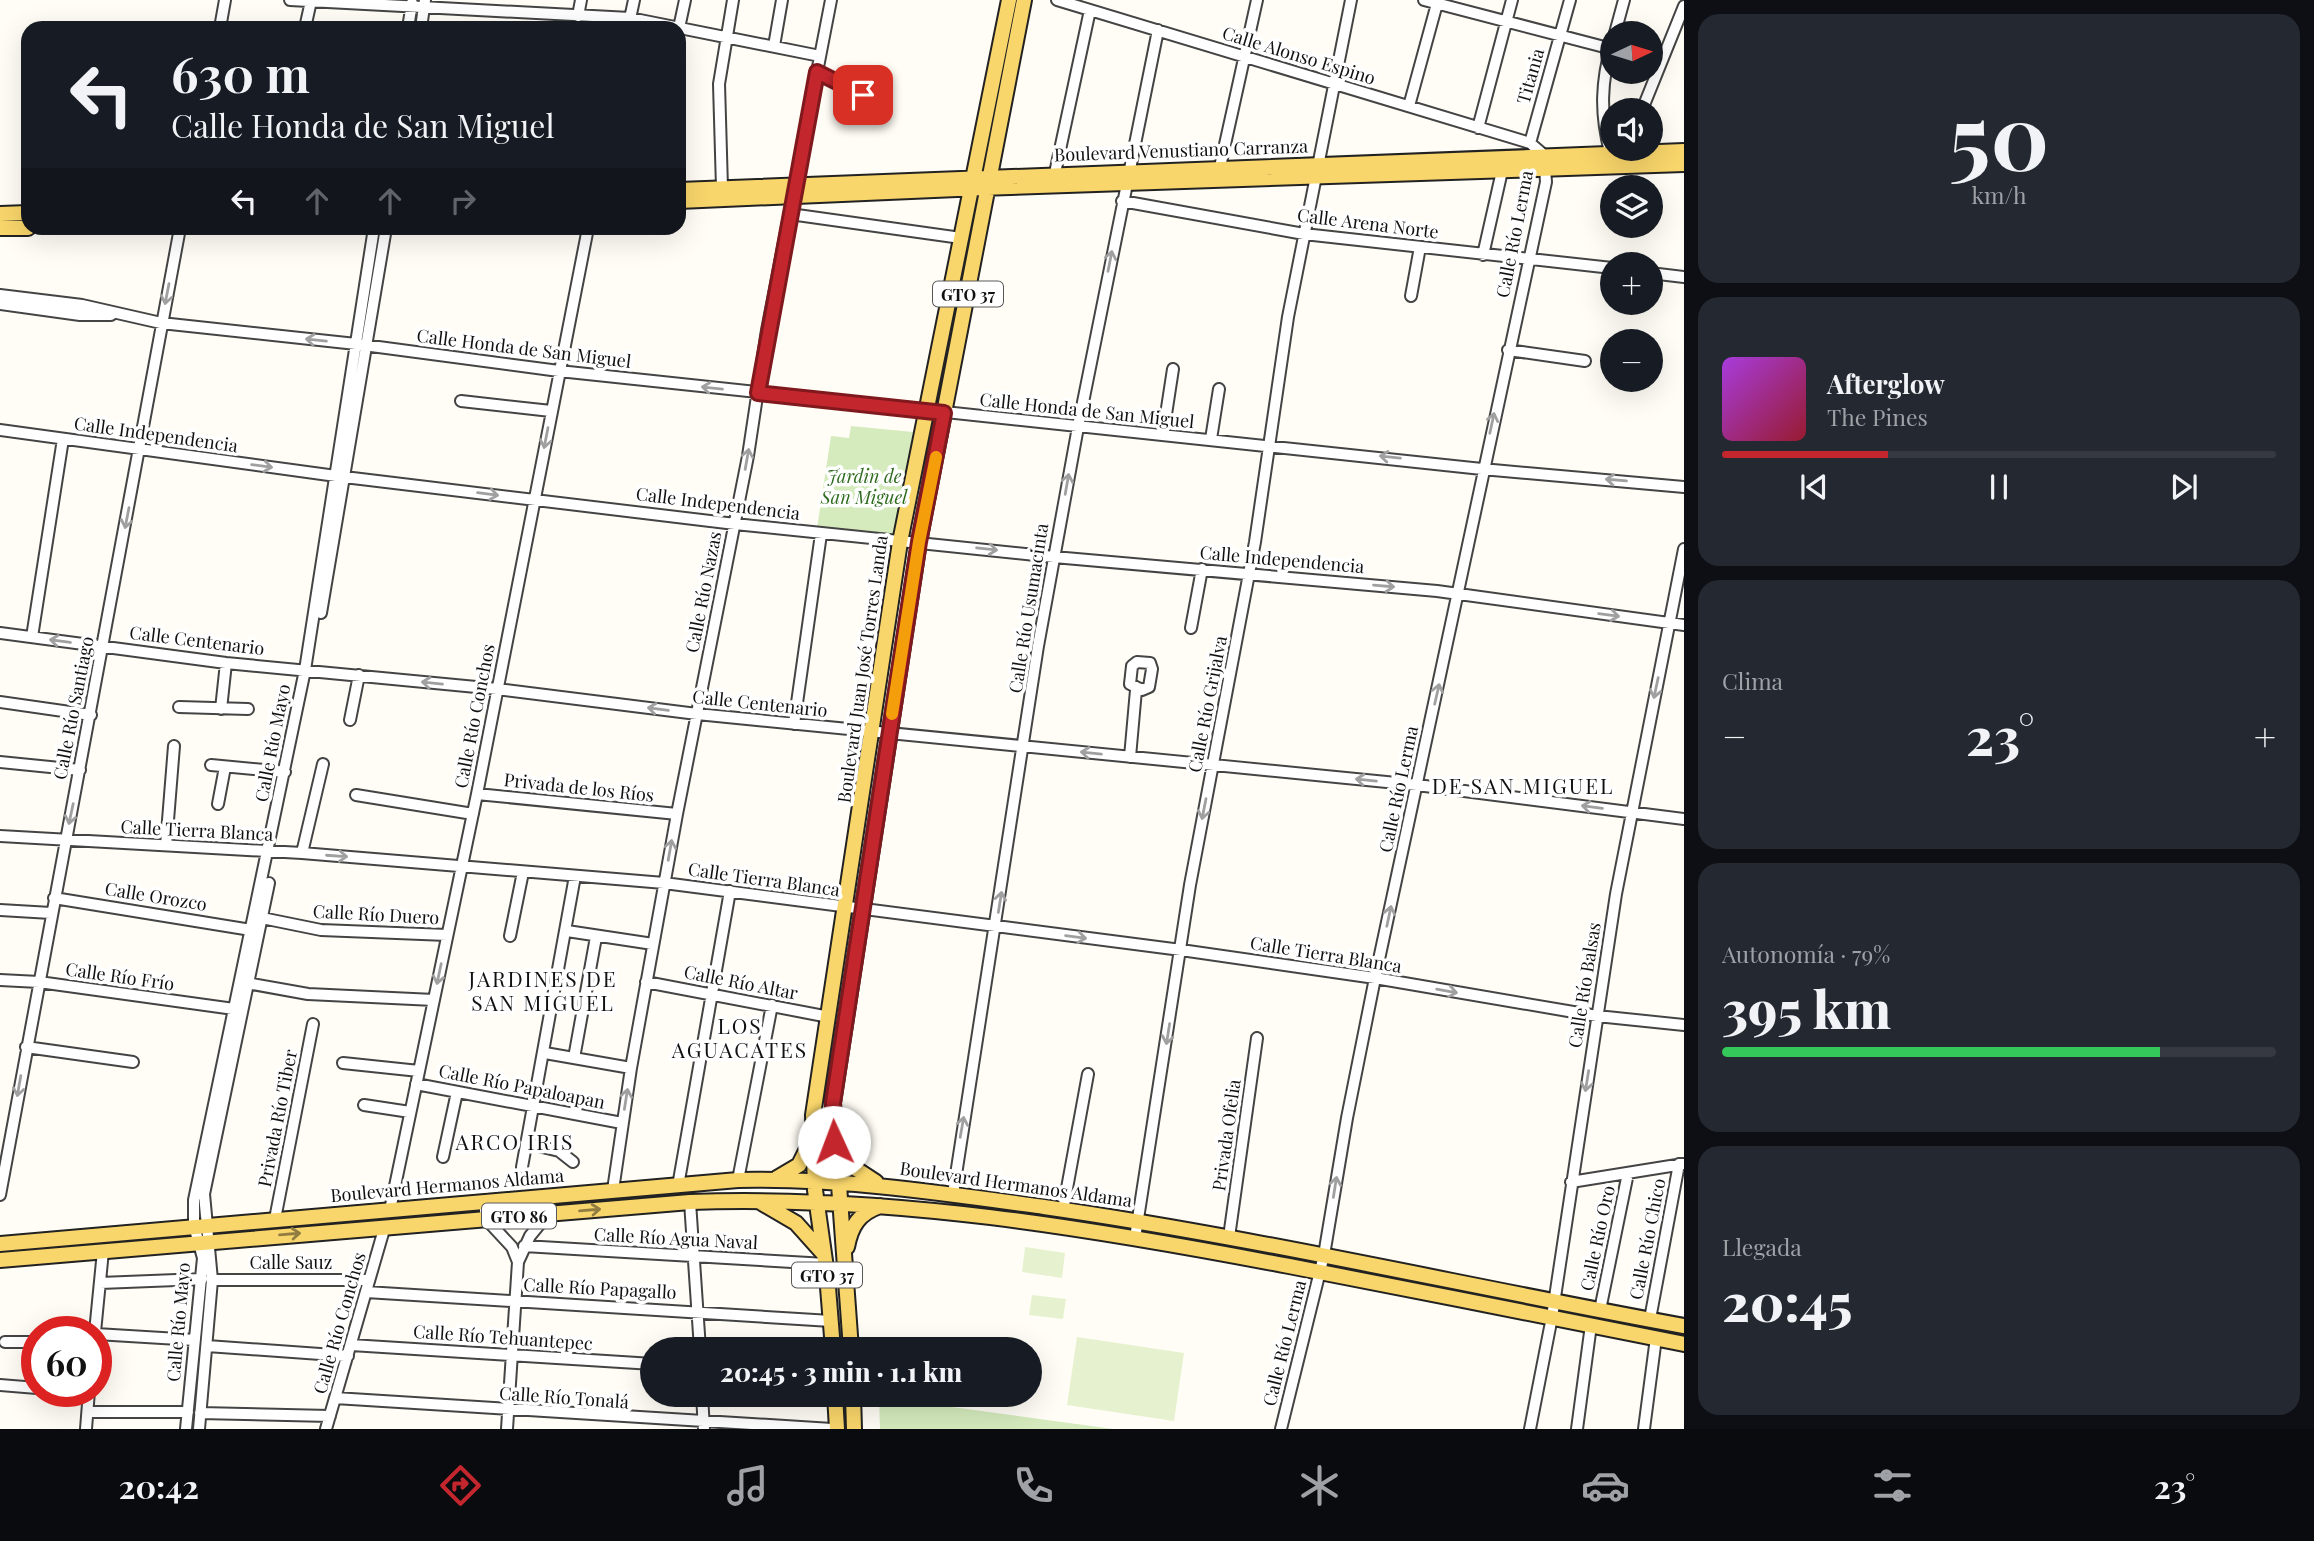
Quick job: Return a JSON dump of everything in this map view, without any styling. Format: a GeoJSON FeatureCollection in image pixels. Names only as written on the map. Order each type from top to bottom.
{"type":"FeatureCollection","features":[{"type":"Feature","properties":{"kind":"main road","name":"Boulevard Juan José Torres Landa"},"geometry":{"type":"LineString","coordinates":[[832,1337],[811,1138],[900,542],[1009,0]]}},
{"type":"Feature","properties":{"kind":"main road","name":"Boulevard Juan José Torres Landa"},"geometry":{"type":"LineString","coordinates":[[850,1337],[833,1103],[919,542],[1024,0]]}},
{"type":"Feature","properties":{"kind":"main road","name":"Boulevard Venustiano Carranza"},"geometry":{"type":"LineString","coordinates":[[1663,150],[1684,150]]}},
{"type":"Feature","properties":{"kind":"main road","name":"Boulevard Venustiano Carranza"},"geometry":{"type":"LineString","coordinates":[[990,182],[1055,173],[1128,178],[1220,167],[1315,171],[1502,171],[1600,154]]}},
{"type":"Feature","properties":{"kind":"main road","name":"Boulevard Venustiano Carranza"},"geometry":{"type":"LineString","coordinates":[[686,200],[795,191],[972,182],[1545,162],[1684,164]]}},
{"type":"Feature","properties":{"kind":"main road","name":"Boulevard Venustiano Carranza"},"geometry":{"type":"LineString","coordinates":[[686,190],[722,188],[795,191]]}},
{"type":"Feature","properties":{"kind":"main road"},"geometry":{"type":"LineString","coordinates":[[0,214],[21,213]]}},
{"type":"Feature","properties":{"kind":"main road"},"geometry":{"type":"LineString","coordinates":[[0,229],[21,228]]}},
{"type":"Feature","properties":{"kind":"main road"},"geometry":{"type":"LineString","coordinates":[[773,1180],[799,1165],[811,1138]]}},
{"type":"Feature","properties":{"kind":"main road"},"geometry":{"type":"LineString","coordinates":[[834,1142],[857,1171],[891,1186]]}},
{"type":"Feature","properties":{"kind":"main road","name":"Boulevard Hermanos Aldama"},"geometry":{"type":"LineString","coordinates":[[0,1244],[738,1180],[838,1182],[953,1194],[1138,1221],[1684,1326]]}},
{"type":"Feature","properties":{"kind":"main road"},"geometry":{"type":"LineString","coordinates":[[752,1200],[776,1209],[796,1223],[825,1260]]}},
{"type":"Feature","properties":{"kind":"main road","name":"Boulevard Hermanos Aldama"},"geometry":{"type":"LineString","coordinates":[[0,1260],[690,1202],[752,1200],[887,1204],[1135,1238],[1684,1343]]}},
{"type":"Feature","properties":{"kind":"main road"},"geometry":{"type":"LineString","coordinates":[[846,1262],[854,1224],[869,1210],[887,1204]]}},
{"type":"Feature","properties":{"kind":"main road"},"geometry":{"type":"LineString","coordinates":[[834,1429],[835,1407]]}},
{"type":"Feature","properties":{"kind":"main road"},"geometry":{"type":"LineString","coordinates":[[853,1407],[854,1429]]}},
{"type":"Feature","properties":{"kind":"street"},"geometry":{"type":"LineString","coordinates":[[221,21],[225,0]]}},
{"type":"Feature","properties":{"kind":"street"},"geometry":{"type":"LineString","coordinates":[[290,0],[425,4],[614,21]]}},
{"type":"Feature","properties":{"kind":"street"},"geometry":{"type":"LineString","coordinates":[[578,16],[581,0]]}},
{"type":"Feature","properties":{"kind":"street"},"geometry":{"type":"LineString","coordinates":[[629,21],[634,0]]}},
{"type":"Feature","properties":{"kind":"street"},"geometry":{"type":"LineString","coordinates":[[680,21],[685,0]]}},
{"type":"Feature","properties":{"kind":"street"},"geometry":{"type":"LineString","coordinates":[[722,188],[718,100],[733,0]]}},
{"type":"Feature","properties":{"kind":"street"},"geometry":{"type":"LineString","coordinates":[[774,46],[782,0]]}},
{"type":"Feature","properties":{"kind":"street","name":"Calle Río Nazas"},"geometry":{"type":"LineString","coordinates":[[613,1190],[631,1068],[664,883],[735,523],[831,0]]}},
{"type":"Feature","properties":{"kind":"street","name":"Calle Alonso Espino"},"geometry":{"type":"LineString","coordinates":[[1057,0],[1530,143]]}},
{"type":"Feature","properties":{"kind":"street"},"geometry":{"type":"LineString","coordinates":[[1220,167],[1257,0]]}},
{"type":"Feature","properties":{"kind":"street","name":"Calle Río Grijalva"},"geometry":{"type":"LineString","coordinates":[[1135,1238],[1213,765],[1250,574],[1288,317],[1350,0]]}},
{"type":"Feature","properties":{"kind":"street"},"geometry":{"type":"LineString","coordinates":[[1424,0],[1600,44]]}},
{"type":"Feature","properties":{"kind":"street"},"geometry":{"type":"LineString","coordinates":[[1478,128],[1512,0]]}},
{"type":"Feature","properties":{"kind":"street","name":"Titania"},"geometry":{"type":"LineString","coordinates":[[1530,143],[1570,0]]}},
{"type":"Feature","properties":{"kind":"street"},"geometry":{"type":"LineString","coordinates":[[1618,21],[1624,0]]}},
{"type":"Feature","properties":{"kind":"street"},"geometry":{"type":"LineString","coordinates":[[307,21],[311,1]]}},
{"type":"Feature","properties":{"kind":"street"},"geometry":{"type":"LineString","coordinates":[[1409,106],[1438,2]]}},
{"type":"Feature","properties":{"kind":"street"},"geometry":{"type":"LineString","coordinates":[[1663,47],[1684,6]]}},
{"type":"Feature","properties":{"kind":"street"},"geometry":{"type":"LineString","coordinates":[[1055,173],[1090,10]]}},
{"type":"Feature","properties":{"kind":"street"},"geometry":{"type":"LineString","coordinates":[[686,28],[820,56]]}},
{"type":"Feature","properties":{"kind":"street","name":"Calle Río Usumacinta"},"geometry":{"type":"LineString","coordinates":[[953,1194],[1054,557],[1077,427],[1158,30]]}},
{"type":"Feature","properties":{"kind":"street"},"geometry":{"type":"LineString","coordinates":[[817,72],[863,95]]}},
{"type":"Feature","properties":{"kind":"street"},"geometry":{"type":"LineString","coordinates":[[1530,143],[1545,162]]}},
{"type":"Feature","properties":{"kind":"street","name":"Calle Río Lerma"},"geometry":{"type":"LineString","coordinates":[[1281,1429],[1324,1255],[1347,1118],[1375,978],[1460,593],[1482,468],[1546,182],[1545,162]]}},
{"type":"Feature","properties":{"kind":"street"},"geometry":{"type":"LineString","coordinates":[[1483,255],[1502,171]]}},
{"type":"Feature","properties":{"kind":"street","name":"Calle Arena Norte"},"geometry":{"type":"LineString","coordinates":[[1122,201],[1304,234],[1600,267]]}},
{"type":"Feature","properties":{"kind":"street"},"geometry":{"type":"LineString","coordinates":[[790,214],[961,238]]}},
{"type":"Feature","properties":{"kind":"street","name":"Calle Río Santiago"},"geometry":{"type":"LineString","coordinates":[[0,1195],[179,235]]}},
{"type":"Feature","properties":{"kind":"street","name":"Calle Río Mayo"},"geometry":{"type":"LineString","coordinates":[[199,1429],[207,1346],[207,1279],[205,1241],[201,1226],[205,1165],[234,1009],[272,851],[308,670],[362,345],[374,260],[374,235]]}},
{"type":"Feature","properties":{"kind":"street","name":"Calle Río Mayo"},"geometry":{"type":"LineString","coordinates":[[374,260],[383,235]]}},
{"type":"Feature","properties":{"kind":"street","name":"Calle Río Conchos"},"geometry":{"type":"LineString","coordinates":[[390,1210],[473,814],[588,235]]}},
{"type":"Feature","properties":{"kind":"street"},"geometry":{"type":"LineString","coordinates":[[1411,296],[1420,247]]}},
{"type":"Feature","properties":{"kind":"street"},"geometry":{"type":"LineString","coordinates":[[1663,275],[1684,277]]}},
{"type":"Feature","properties":{"kind":"street","name":"Calle Honda de San Miguel"},"geometry":{"type":"LineString","coordinates":[[0,295],[82,305],[161,323],[362,345],[559,371],[1077,427],[1684,486]]}},
{"type":"Feature","properties":{"kind":"street","name":"Calle Honda de San Miguel"},"geometry":{"type":"LineString","coordinates":[[0,304],[80,315],[113,314]]}},
{"type":"Feature","properties":{"kind":"street"},"geometry":{"type":"LineString","coordinates":[[1508,350],[1585,361]]}},
{"type":"Feature","properties":{"kind":"street"},"geometry":{"type":"LineString","coordinates":[[1163,434],[1173,369]]}},
{"type":"Feature","properties":{"kind":"street"},"geometry":{"type":"LineString","coordinates":[[1211,439],[1219,389]]}},
{"type":"Feature","properties":{"kind":"street"},"geometry":{"type":"LineString","coordinates":[[461,401],[551,411]]}},
{"type":"Feature","properties":{"kind":"street","name":"Calle Independencia"},"geometry":{"type":"LineString","coordinates":[[0,430],[340,476],[821,534],[1460,593],[1684,625]]}},
{"type":"Feature","properties":{"kind":"street"},"geometry":{"type":"LineString","coordinates":[[32,637],[63,439]]}},
{"type":"Feature","properties":{"kind":"street"},"geometry":{"type":"LineString","coordinates":[[794,724],[821,534]]}},
{"type":"Feature","properties":{"kind":"street","name":"Calle Río Balsas"},"geometry":{"type":"LineString","coordinates":[[1530,1429],[1552,1317],[1631,812],[1684,549]]}},
{"type":"Feature","properties":{"kind":"street"},"geometry":{"type":"LineString","coordinates":[[1191,628],[1202,569]]}},
{"type":"Feature","properties":{"kind":"street","name":"Calle Centenario"},"geometry":{"type":"LineString","coordinates":[[0,633],[226,663],[497,689],[889,734],[1417,785],[1684,819]]}},
{"type":"Feature","properties":{"kind":"street"},"geometry":{"type":"LineString","coordinates":[[221,709],[226,663]]}},
{"type":"Feature","properties":{"kind":"street","name":"Calle Río Mayo"},"geometry":{"type":"LineString","coordinates":[[205,1165],[262,918],[285,772],[308,670]]}},
{"type":"Feature","properties":{"kind":"street"},"geometry":{"type":"LineString","coordinates":[[350,720],[359,676]]}},
{"type":"Feature","properties":{"kind":"street"},"geometry":{"type":"LineString","coordinates":[[1130,757],[1136,690]]}},
{"type":"Feature","properties":{"kind":"street"},"geometry":{"type":"LineString","coordinates":[[0,702],[91,715]]}},
{"type":"Feature","properties":{"kind":"street"},"geometry":{"type":"LineString","coordinates":[[179,707],[248,709]]}},
{"type":"Feature","properties":{"kind":"street"},"geometry":{"type":"LineString","coordinates":[[166,845],[174,746]]}},
{"type":"Feature","properties":{"kind":"street"},"geometry":{"type":"LineString","coordinates":[[0,762],[80,770]]}},
{"type":"Feature","properties":{"kind":"street"},"geometry":{"type":"LineString","coordinates":[[302,853],[323,764]]}},
{"type":"Feature","properties":{"kind":"street"},"geometry":{"type":"LineString","coordinates":[[211,765],[285,772]]}},
{"type":"Feature","properties":{"kind":"street"},"geometry":{"type":"LineString","coordinates":[[218,804],[225,767]]}},
{"type":"Feature","properties":{"kind":"street"},"geometry":{"type":"LineString","coordinates":[[356,794],[473,814]]}},
{"type":"Feature","properties":{"kind":"street","name":"Privada de los Ríos"},"geometry":{"type":"LineString","coordinates":[[477,794],[677,814]]}},
{"type":"Feature","properties":{"kind":"street","name":"Calle Tierra Blanca"},"geometry":{"type":"LineString","coordinates":[[0,836],[302,853],[664,883],[863,911],[1181,950],[1375,978],[1597,1016],[1684,1025]]}},
{"type":"Feature","properties":{"kind":"street"},"geometry":{"type":"LineString","coordinates":[[510,936],[523,872]]}},
{"type":"Feature","properties":{"kind":"street"},"geometry":{"type":"LineString","coordinates":[[522,1167],[545,1053],[575,876]]}},
{"type":"Feature","properties":{"kind":"street"},"geometry":{"type":"LineString","coordinates":[[678,1186],[730,891]]}},
{"type":"Feature","properties":{"kind":"street","name":"Calle Orozco"},"geometry":{"type":"LineString","coordinates":[[54,898],[251,930]]}},
{"type":"Feature","properties":{"kind":"street"},"geometry":{"type":"LineString","coordinates":[[0,910],[51,913]]}},
{"type":"Feature","properties":{"kind":"street","name":"Calle Río Duero"},"geometry":{"type":"LineString","coordinates":[[262,918],[321,930],[447,935]]}},
{"type":"Feature","properties":{"kind":"street"},"geometry":{"type":"LineString","coordinates":[[567,931],[653,944]]}},
{"type":"Feature","properties":{"kind":"street"},"geometry":{"type":"LineString","coordinates":[[573,1058],[596,937]]}},
{"type":"Feature","properties":{"kind":"street","name":"Calle Río Frío"},"geometry":{"type":"LineString","coordinates":[[0,980],[39,982],[234,1009]]}},
{"type":"Feature","properties":{"kind":"street","name":"Calle Río Altar"},"geometry":{"type":"LineString","coordinates":[[646,982],[829,1017]]}},
{"type":"Feature","properties":{"kind":"street"},"geometry":{"type":"LineString","coordinates":[[247,983],[308,994],[434,1000]]}},
{"type":"Feature","properties":{"kind":"street"},"geometry":{"type":"LineString","coordinates":[[738,1180],[772,1005]]}},
{"type":"Feature","properties":{"kind":"street","name":"Privada Río Tiber"},"geometry":{"type":"LineString","coordinates":[[275,1219],[313,1024]]}},
{"type":"Feature","properties":{"kind":"street","name":"Privada Ofelia"},"geometry":{"type":"LineString","coordinates":[[1229,1237],[1257,1038]]}},
{"type":"Feature","properties":{"kind":"street"},"geometry":{"type":"LineString","coordinates":[[26,1047],[133,1062]]}},
{"type":"Feature","properties":{"kind":"street"},"geometry":{"type":"LineString","coordinates":[[545,1053],[631,1068]]}},
{"type":"Feature","properties":{"kind":"street"},"geometry":{"type":"LineString","coordinates":[[343,1063],[419,1071]]}},
{"type":"Feature","properties":{"kind":"street"},"geometry":{"type":"LineString","coordinates":[[1063,1210],[1088,1074]]}},
{"type":"Feature","properties":{"kind":"street","name":"Calle Río Papaloapan"},"geometry":{"type":"LineString","coordinates":[[416,1084],[622,1123]]}},
{"type":"Feature","properties":{"kind":"street"},"geometry":{"type":"LineString","coordinates":[[443,1157],[457,1092]]}},
{"type":"Feature","properties":{"kind":"street"},"geometry":{"type":"LineString","coordinates":[[364,1105],[410,1112]]}},
{"type":"Feature","properties":{"kind":"street"},"geometry":{"type":"LineString","coordinates":[[0,1121],[13,1122]]}},
{"type":"Feature","properties":{"kind":"street"},"geometry":{"type":"LineString","coordinates":[[526,1143],[559,1152],[573,1162]]}},
{"type":"Feature","properties":{"kind":"street"},"geometry":{"type":"LineString","coordinates":[[1571,1182],[1681,1164]]}},
{"type":"Feature","properties":{"kind":"street","name":"Calle Río Chico"},"geometry":{"type":"LineString","coordinates":[[1650,1319],[1681,1164]]}},
{"type":"Feature","properties":{"kind":"street","name":"Calle Río Oro"},"geometry":{"type":"LineString","coordinates":[[1600,1310],[1628,1173]]}},
{"type":"Feature","properties":{"kind":"street"},"geometry":{"type":"LineString","coordinates":[[484,1202],[486,1219],[512,1247],[518,1262]]}},
{"type":"Feature","properties":{"kind":"street"},"geometry":{"type":"LineString","coordinates":[[690,1202],[696,1258],[699,1337]]}},
{"type":"Feature","properties":{"kind":"street"},"geometry":{"type":"LineString","coordinates":[[507,1429],[518,1262],[524,1246],[548,1214]]}},
{"type":"Feature","properties":{"kind":"street","name":"Calle Río Conchos"},"geometry":{"type":"LineString","coordinates":[[326,1429],[385,1226]]}},
{"type":"Feature","properties":{"kind":"street","name":"Calle Río Agua Naval"},"geometry":{"type":"LineString","coordinates":[[524,1246],[696,1258],[825,1260]]}},
{"type":"Feature","properties":{"kind":"street"},"geometry":{"type":"LineString","coordinates":[[97,1316],[103,1251]]}},
{"type":"Feature","properties":{"kind":"street","name":"Calle Río Mayo"},"geometry":{"type":"LineString","coordinates":[[186,1429],[195,1340],[207,1279]]}},
{"type":"Feature","properties":{"kind":"street","name":"Calle Sauz"},"geometry":{"type":"LineString","coordinates":[[100,1283],[207,1279],[368,1286]]}},
{"type":"Feature","properties":{"kind":"street","name":"Calle Río Papagallo"},"geometry":{"type":"LineString","coordinates":[[368,1286],[515,1300],[831,1321]]}},
{"type":"Feature","properties":{"kind":"street"},"geometry":{"type":"LineString","coordinates":[[1577,1429],[1591,1325]]}},
{"type":"Feature","properties":{"kind":"street"},"geometry":{"type":"LineString","coordinates":[[112,1334],[195,1340]]}},
{"type":"Feature","properties":{"kind":"street"},"geometry":{"type":"LineString","coordinates":[[1644,1429],[1656,1338]]}},
{"type":"Feature","properties":{"kind":"street"},"geometry":{"type":"LineString","coordinates":[[5,1342],[21,1342]]}},
{"type":"Feature","properties":{"kind":"street","name":"Calle Río Tehuantepec"},"geometry":{"type":"LineString","coordinates":[[207,1346],[512,1356],[640,1363]]}},
{"type":"Feature","properties":{"kind":"street"},"geometry":{"type":"LineString","coordinates":[[0,1385],[21,1387]]}},
{"type":"Feature","properties":{"kind":"street","name":"Calle Río Tonalá"},"geometry":{"type":"LineString","coordinates":[[335,1398],[704,1426],[834,1429]]}},
{"type":"Feature","properties":{"kind":"street"},"geometry":{"type":"LineString","coordinates":[[86,1429],[88,1407]]}},
{"type":"Feature","properties":{"kind":"street"},"geometry":{"type":"LineString","coordinates":[[703,1407],[704,1426]]}},
{"type":"Feature","properties":{"kind":"street"},"geometry":{"type":"LineString","coordinates":[[88,1412],[188,1412]]}},
{"type":"Feature","properties":{"kind":"street"},"geometry":{"type":"LineString","coordinates":[[200,1413],[330,1416]]}},
{"type":"Feature","properties":{"kind":"green space","name":"Jardin de San Miguel"},"geometry":{"type":"Polygon","coordinates":[[[851,426],[913,432],[897,535],[817,528],[831,436],[849,438],[851,426]]]}},
{"type":"Feature","properties":{"kind":"green space"},"geometry":{"type":"Polygon","coordinates":[[[1025,1247],[1065,1253],[1062,1278],[1022,1272],[1025,1247]]]}},
{"type":"Feature","properties":{"kind":"green space"},"geometry":{"type":"Polygon","coordinates":[[[1032,1295],[1066,1299],[1063,1319],[1029,1315],[1032,1295]]]}},
{"type":"Feature","properties":{"kind":"green space"},"geometry":{"type":"Polygon","coordinates":[[[1077,1337],[1184,1353],[1174,1421],[1067,1405],[1077,1337]]]}},
{"type":"Feature","properties":{"kind":"green space"},"geometry":{"type":"Polygon","coordinates":[[[879,1407],[952,1407],[1113,1429],[880,1429],[879,1407]]]}},
{"type":"Feature","properties":{"kind":"slow traffic"},"geometry":{"type":"LineString","coordinates":[[892,714],[919,542],[936,457]]}},
{"type":"Feature","properties":{"kind":"district","name":"DE SAN MIGUEL"},"geometry":{"type":"Point","coordinates":[1523,785]}},
{"type":"Feature","properties":{"kind":"district","name":"JARDINES DE SAN MIGUEL"},"geometry":{"type":"Point","coordinates":[543,990]}},
{"type":"Feature","properties":{"kind":"district","name":"LOS AGUACATES"},"geometry":{"type":"Point","coordinates":[740,1037]}},
{"type":"Feature","properties":{"kind":"district","name":"ARCO IRIS"},"geometry":{"type":"Point","coordinates":[515,1141]}},
{"type":"Feature","properties":{"kind":"route"},"geometry":{"type":"LineString","coordinates":[[834,1142],[833,1103],[919,542],[944,413],[758,393],[767,330],[817,72],[863,95]]}}]}
